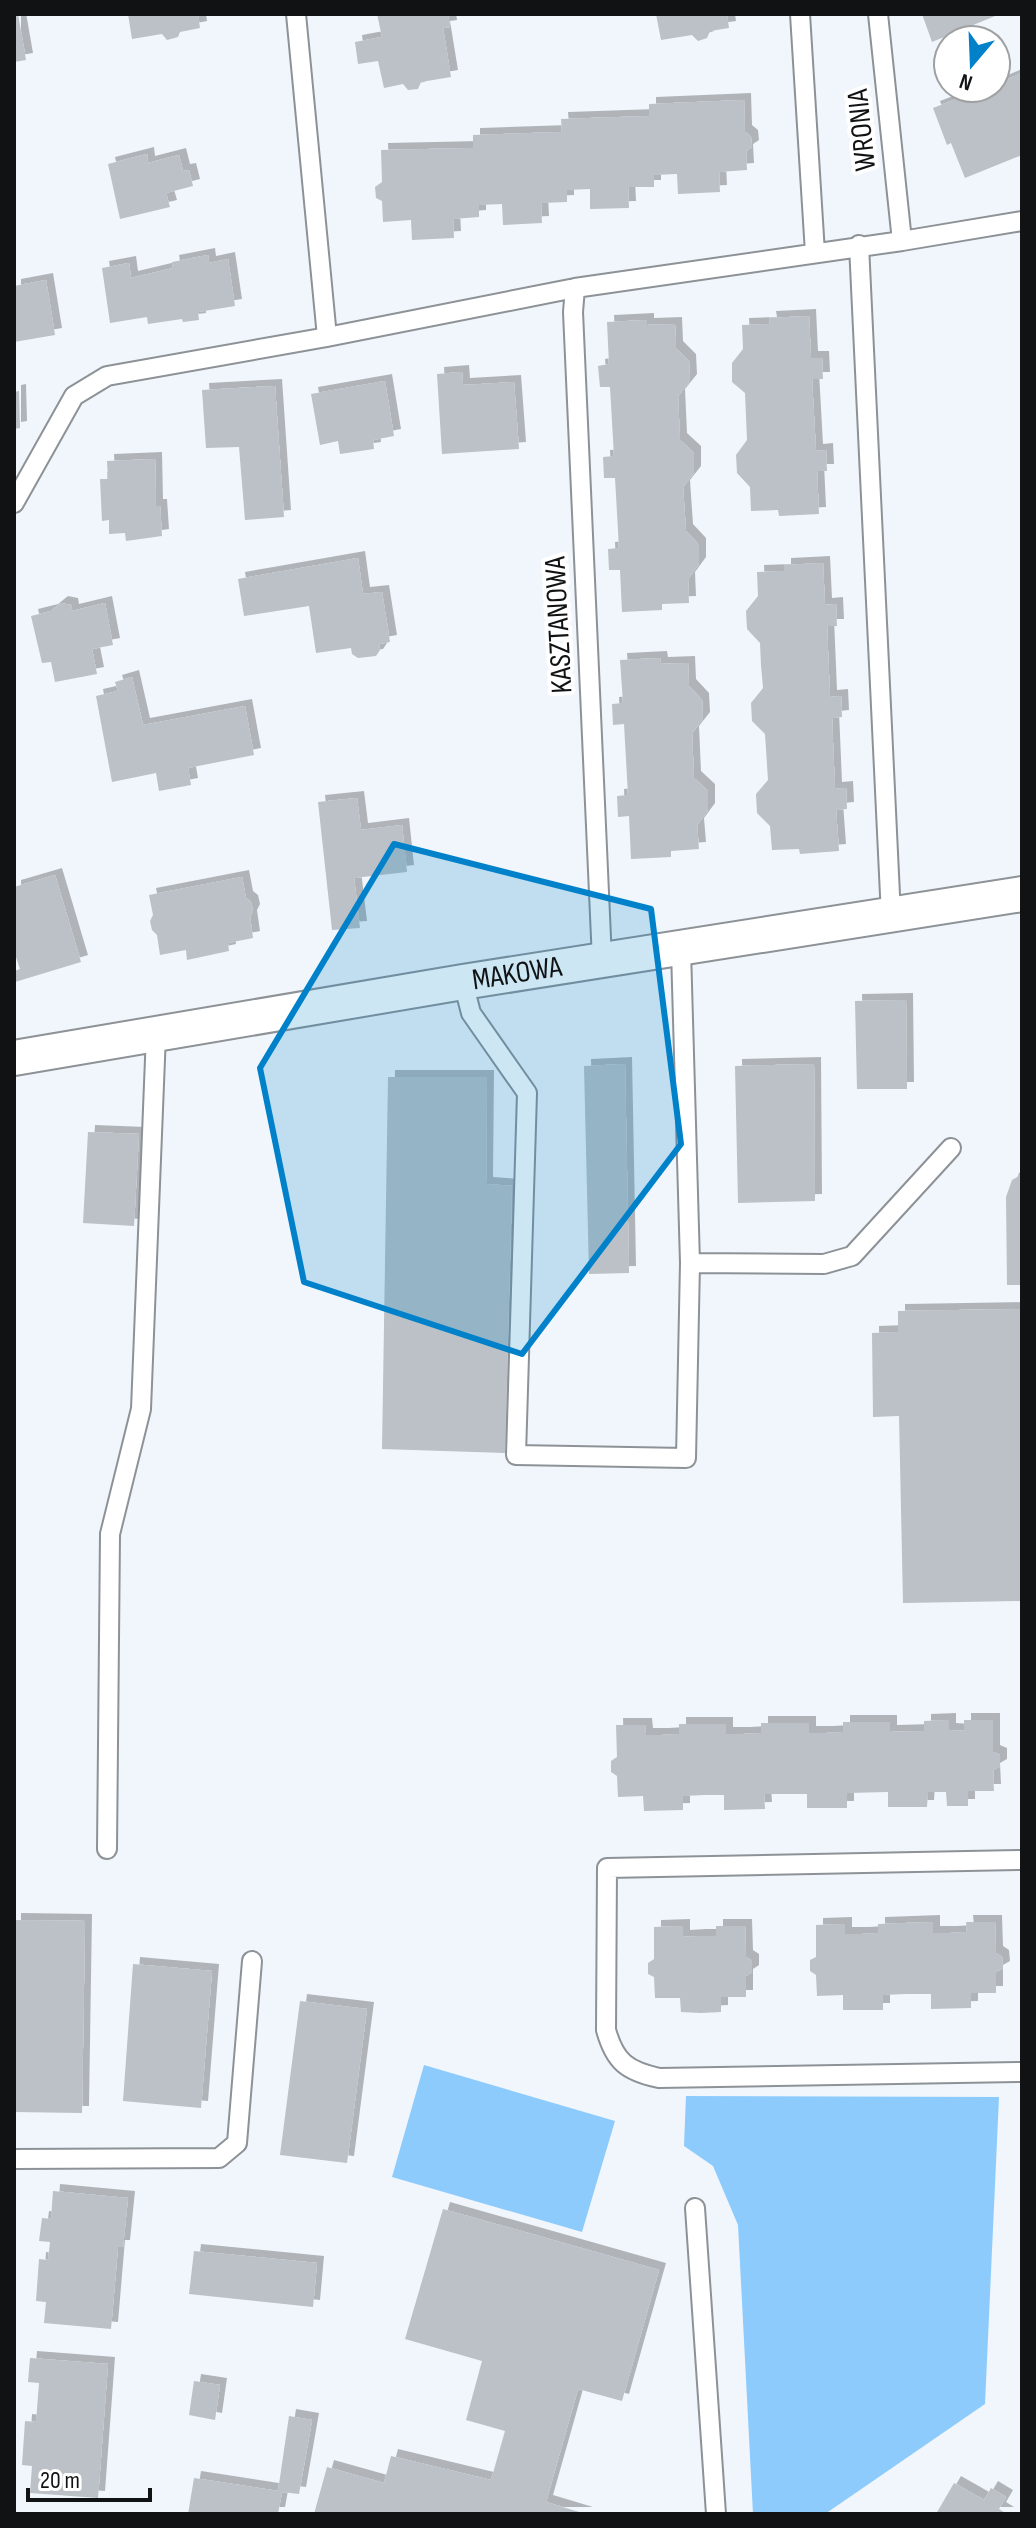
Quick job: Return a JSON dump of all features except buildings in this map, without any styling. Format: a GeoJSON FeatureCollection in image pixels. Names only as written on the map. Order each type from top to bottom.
{"type":"FeatureCollection","features":[{"type":"Feature","properties":{"kind":"street","name":"MAKOWA"},"geometry":{"type":"LineString","coordinates":[[14,1058],[463,982],[1022,894]]}},
{"type":"Feature","properties":{"kind":"lane"},"geometry":{"type":"LineString","coordinates":[[296,14],[327,337]]}},
{"type":"Feature","properties":{"kind":"lane"},"geometry":{"type":"LineString","coordinates":[[800,14],[815,253]]}},
{"type":"Feature","properties":{"kind":"lane","name":"WRONIA"},"geometry":{"type":"LineString","coordinates":[[878,14],[902,241]]}},
{"type":"Feature","properties":{"kind":"lane"},"geometry":{"type":"LineString","coordinates":[[14,503],[74,396],[107,376],[575,288],[1022,221]]}},
{"type":"Feature","properties":{"kind":"lane"},"geometry":{"type":"LineString","coordinates":[[859,245],[891,916]]}},
{"type":"Feature","properties":{"kind":"lane","name":"KASZTANOWA"},"geometry":{"type":"LineString","coordinates":[[575,288],[574,328],[602,960]]}},
{"type":"Feature","properties":{"kind":"lane"},"geometry":{"type":"LineString","coordinates":[[463,982],[471,1013],[527,1093],[516,1455],[686,1458],[690,1263],[681,950]]}},
{"type":"Feature","properties":{"kind":"lane"},"geometry":{"type":"LineString","coordinates":[[107,1849],[110,1534],[141,1409],[156,1034]]}},
{"type":"Feature","properties":{"kind":"lane"},"geometry":{"type":"LineString","coordinates":[[690,1263],[824,1264],[852,1256],[951,1148]]}},
{"type":"Feature","properties":{"kind":"lane"},"geometry":{"type":"LineString","coordinates":[[1022,1860],[607,1868],[606,2030],[622,2063],[640,2074],[659,2078],[1022,2072]]}},
{"type":"Feature","properties":{"kind":"lane"},"geometry":{"type":"LineString","coordinates":[[14,2159],[219,2158],[237,2143],[252,1961]]}},
{"type":"Feature","properties":{"kind":"lane"},"geometry":{"type":"LineString","coordinates":[[695,2208],[716,2514]]}},
{"type":"Feature","properties":{"kind":"highlighted area"},"geometry":{"type":"Polygon","coordinates":[[[394,844],[651,909],[681,1144],[522,1354],[304,1282],[260,1068],[394,844]]]}},
{"type":"Feature","properties":{"kind":"shaded area"},"geometry":{"type":"Polygon","coordinates":[[[424,2065],[615,2121],[582,2232],[392,2177],[424,2065]]]}},
{"type":"Feature","properties":{"kind":"shaded area"},"geometry":{"type":"Polygon","coordinates":[[[686,2096],[999,2097],[985,2404],[825,2514],[753,2514],[738,2225],[713,2166],[684,2146],[686,2096]]]}}]}
